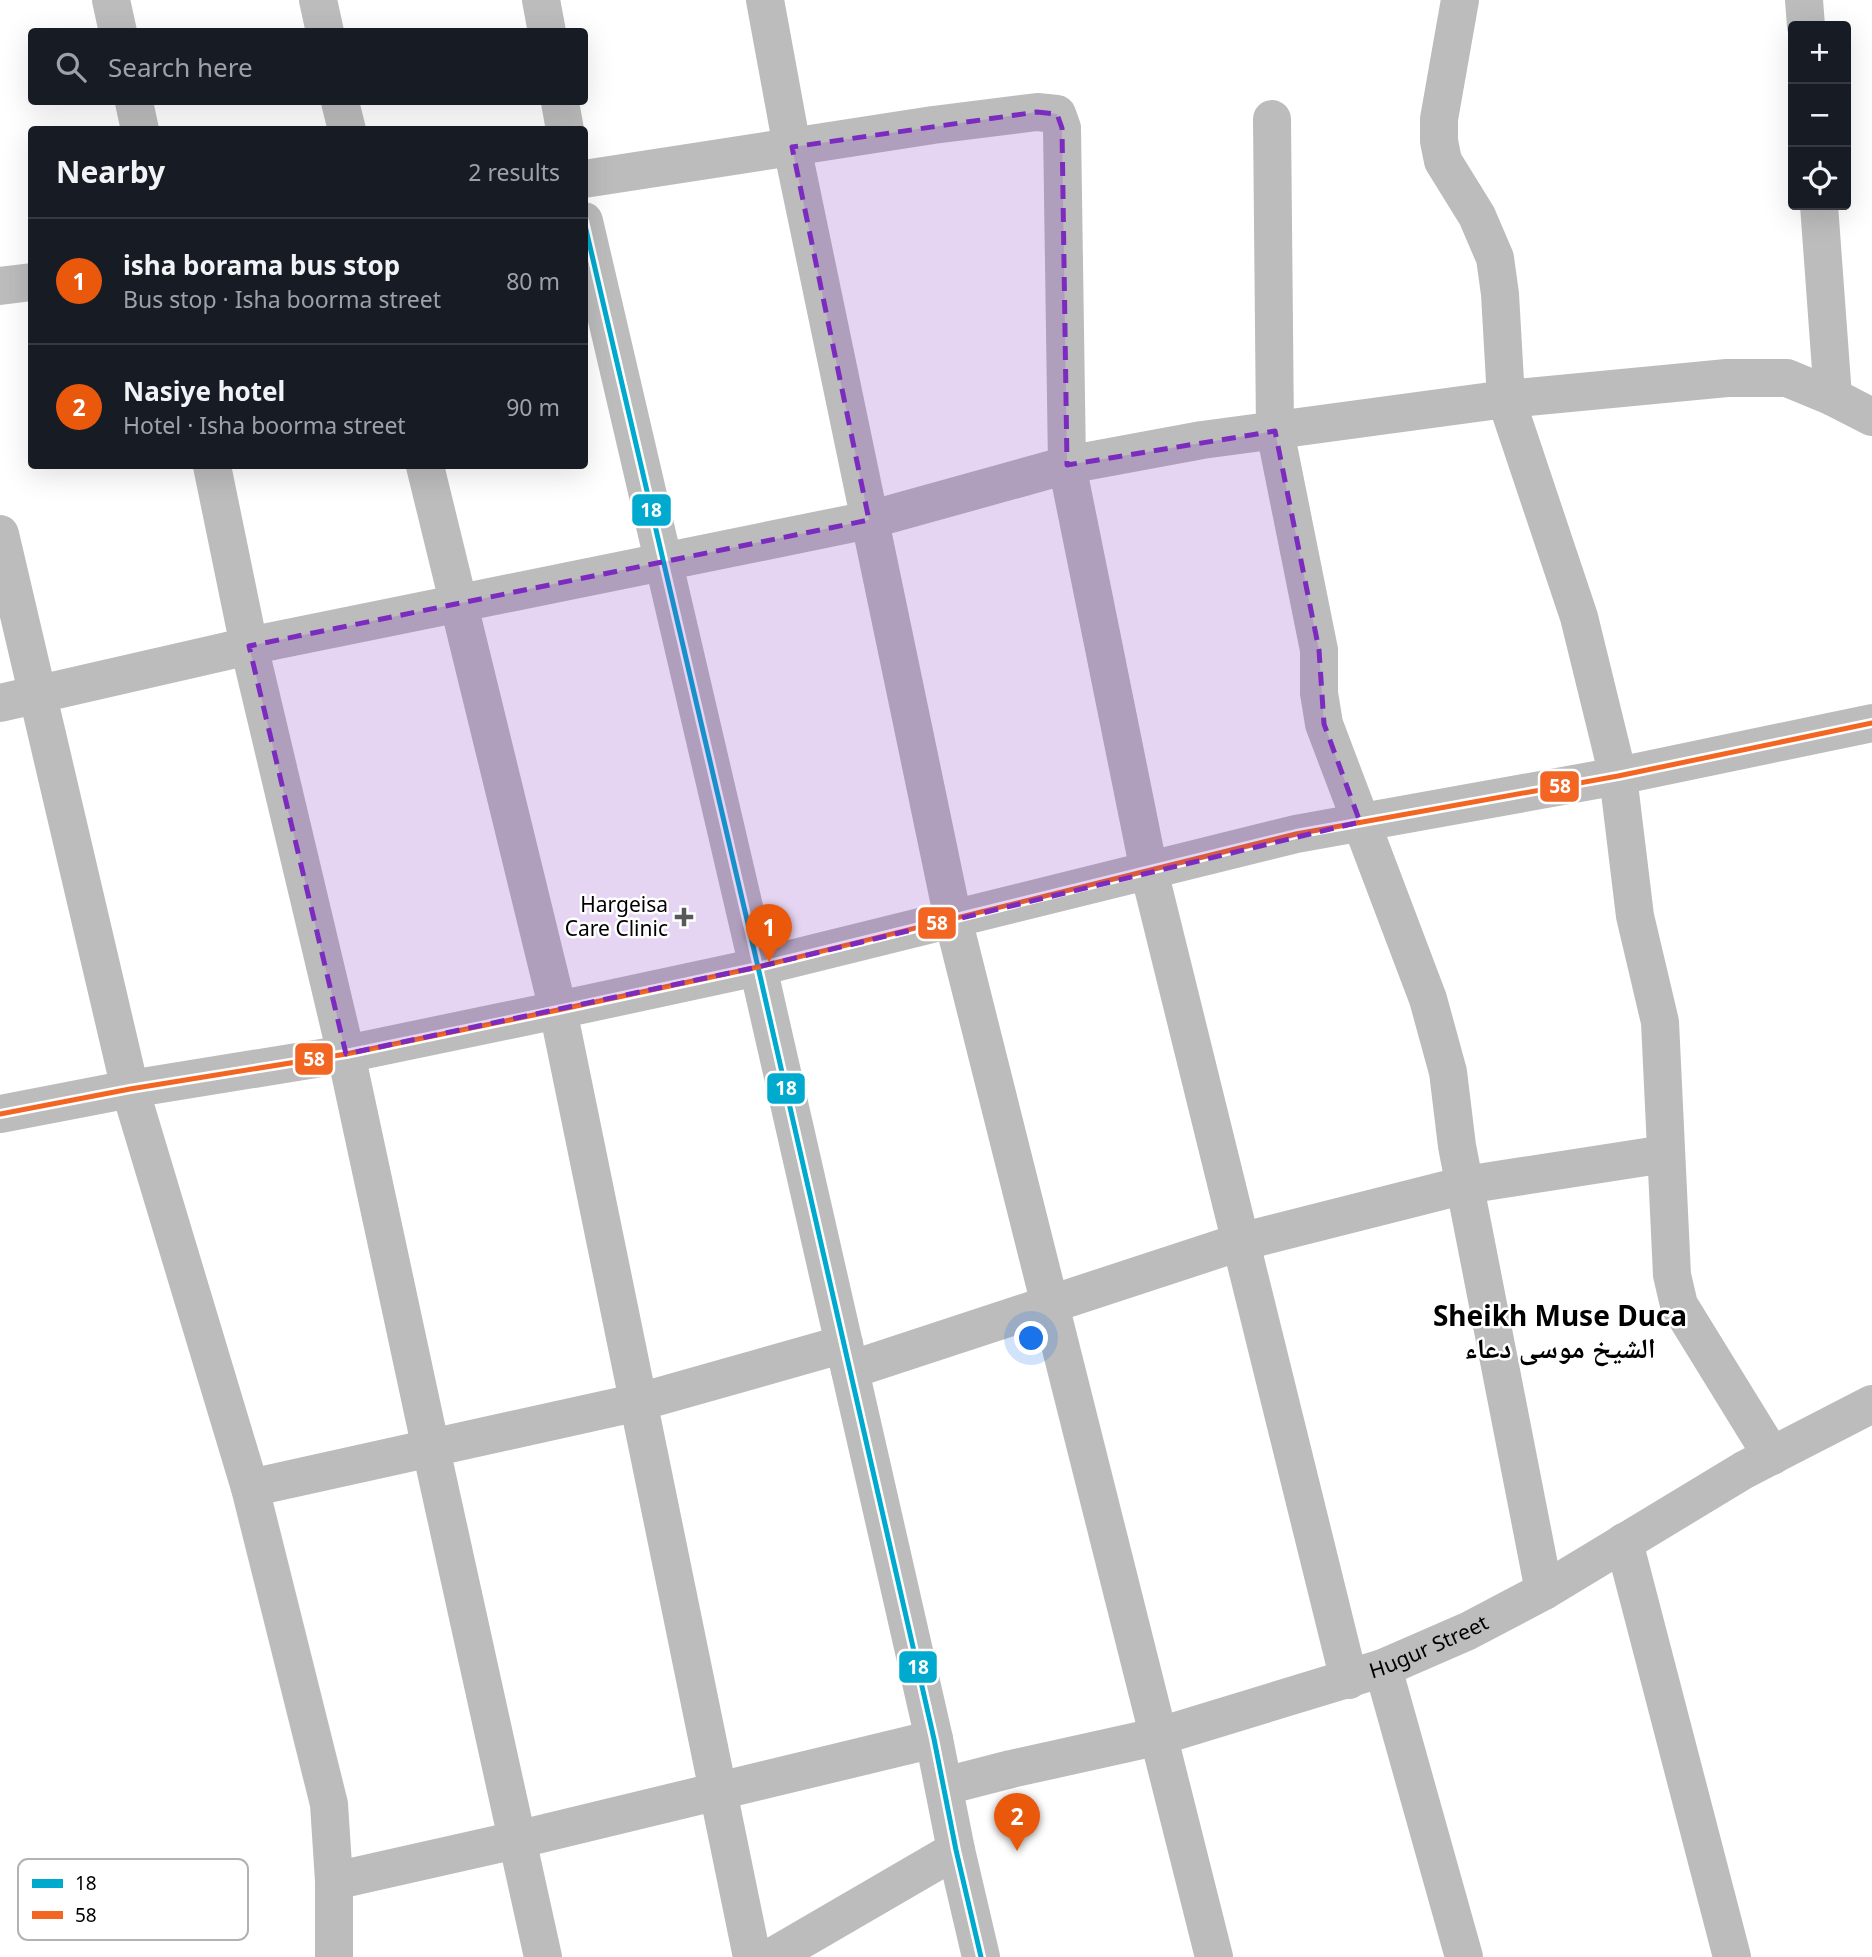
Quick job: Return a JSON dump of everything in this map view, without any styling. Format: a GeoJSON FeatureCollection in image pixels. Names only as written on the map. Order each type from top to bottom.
{"type":"FeatureCollection","features":[{"type":"Feature","properties":{"kind":"street"},"geometry":{"type":"LineString","coordinates":[[111,0],[117,28]]}},
{"type":"Feature","properties":{"kind":"street"},"geometry":{"type":"LineString","coordinates":[[318,0],[324,28]]}},
{"type":"Feature","properties":{"kind":"street"},"geometry":{"type":"LineString","coordinates":[[541,0],[546,28]]}},
{"type":"Feature","properties":{"kind":"street"},"geometry":{"type":"LineString","coordinates":[[765,0],[792,147],[953,919],[1214,1957]]}},
{"type":"Feature","properties":{"kind":"street"},"geometry":{"type":"LineString","coordinates":[[1460,0],[1439,119],[1438,141],[1443,162],[1477,216],[1495,258],[1500,294],[1506,399],[1579,618],[1618,776],[1634,916],[1660,1022],[1672,1275],[1679,1305],[1772,1456]]}},
{"type":"Feature","properties":{"kind":"street"},"geometry":{"type":"LineString","coordinates":[[1804,0],[1806,21]]}},
{"type":"Feature","properties":{"kind":"street"},"geometry":{"type":"LineString","coordinates":[[135,105],[139,126]]}},
{"type":"Feature","properties":{"kind":"street"},"geometry":{"type":"LineString","coordinates":[[341,105],[345,126]]}},
{"type":"Feature","properties":{"kind":"street"},"geometry":{"type":"LineString","coordinates":[[561,105],[564,126]]}},
{"type":"Feature","properties":{"kind":"street"},"geometry":{"type":"LineString","coordinates":[[588,178],[985,118],[1037,112],[1057,114],[1062,128],[1067,465],[1149,871],[1240,1242],[1366,1674],[1464,1957]]}},
{"type":"Feature","properties":{"kind":"street"},"geometry":{"type":"LineString","coordinates":[[1272,119],[1275,431],[1319,650],[1319,693],[1324,724],[1428,999],[1448,1072],[1465,1185],[1544,1591]]}},
{"type":"Feature","properties":{"kind":"street"},"geometry":{"type":"LineString","coordinates":[[1819,210],[1833,397]]}},
{"type":"Feature","properties":{"kind":"street"},"geometry":{"type":"LineString","coordinates":[[588,238],[758,967],[945,1786],[956,1850],[981,1957]]}},
{"type":"Feature","properties":{"kind":"street"},"geometry":{"type":"LineString","coordinates":[[0,286],[28,282]]}},
{"type":"Feature","properties":{"kind":"street"},"geometry":{"type":"LineString","coordinates":[[0,703],[249,646],[869,520],[1067,465],[1202,440],[1506,399],[1727,378],[1787,378],[1833,397],[1871,421]]}},
{"type":"Feature","properties":{"kind":"street"},"geometry":{"type":"LineString","coordinates":[[213,469],[249,646],[346,1054],[543,1957]]}},
{"type":"Feature","properties":{"kind":"street"},"geometry":{"type":"LineString","coordinates":[[426,469],[558,1010],[752,1957]]}},
{"type":"Feature","properties":{"kind":"street"},"geometry":{"type":"LineString","coordinates":[[0,534],[130,1089],[250,1488],[329,1804],[334,1881],[334,1957]]}},
{"type":"Feature","properties":{"kind":"street"},"geometry":{"type":"LineString","coordinates":[[0,1114],[130,1089],[346,1054],[558,1010],[758,967],[1296,834],[1618,776],[1872,723]]}},
{"type":"Feature","properties":{"kind":"street"},"geometry":{"type":"LineString","coordinates":[[250,1488],[847,1357],[1050,1304],[1240,1242],[1465,1185],[1665,1154]]}},
{"type":"Feature","properties":{"kind":"street","name":"Hugur Street"},"geometry":{"type":"LineString","coordinates":[[945,1786],[1160,1736],[1366,1674],[1468,1631],[1544,1591],[1772,1456],[1872,1404]]}},
{"type":"Feature","properties":{"kind":"street"},"geometry":{"type":"LineString","coordinates":[[1624,1542],[1731,1957]]}},
{"type":"Feature","properties":{"kind":"street"},"geometry":{"type":"LineString","coordinates":[[334,1881],[934,1739]]}},
{"type":"Feature","properties":{"kind":"street"},"geometry":{"type":"LineString","coordinates":[[772,1957],[956,1850]]}},
{"type":"Feature","properties":{"kind":"highlighted area"},"geometry":{"type":"Polygon","coordinates":[[[1037,112],[1057,114],[1062,128],[1067,465],[1275,431],[1319,650],[1324,724],[1360,822],[758,967],[346,1054],[249,646],[869,520],[792,147],[1037,112]]]}},
{"type":"Feature","properties":{"kind":"transit line","name":"18"},"geometry":{"type":"LineString","coordinates":[[588,238],[758,967],[981,1957]]}},
{"type":"Feature","properties":{"kind":"transit line","name":"58"},"geometry":{"type":"LineString","coordinates":[[0,1114],[130,1089],[346,1054],[558,1010],[758,967],[1296,834],[1618,776],[1872,723]]}},
{"type":"Feature","properties":{"kind":"place","name":"Hargeisa Care Clinic"},"geometry":{"type":"Point","coordinates":[684,917]}},
{"type":"Feature","properties":{"kind":"place","name":"isha borama bus stop"},"geometry":{"type":"Point","coordinates":[769,962]}},
{"type":"Feature","properties":{"kind":"place","name":"Nasiye hotel"},"geometry":{"type":"Point","coordinates":[1017,1851]}},
{"type":"Feature","properties":{"kind":"district","name":"Sheikh Muse Duca الشيخ موسى دعاء"},"geometry":{"type":"Point","coordinates":[1560,1332]}}]}
